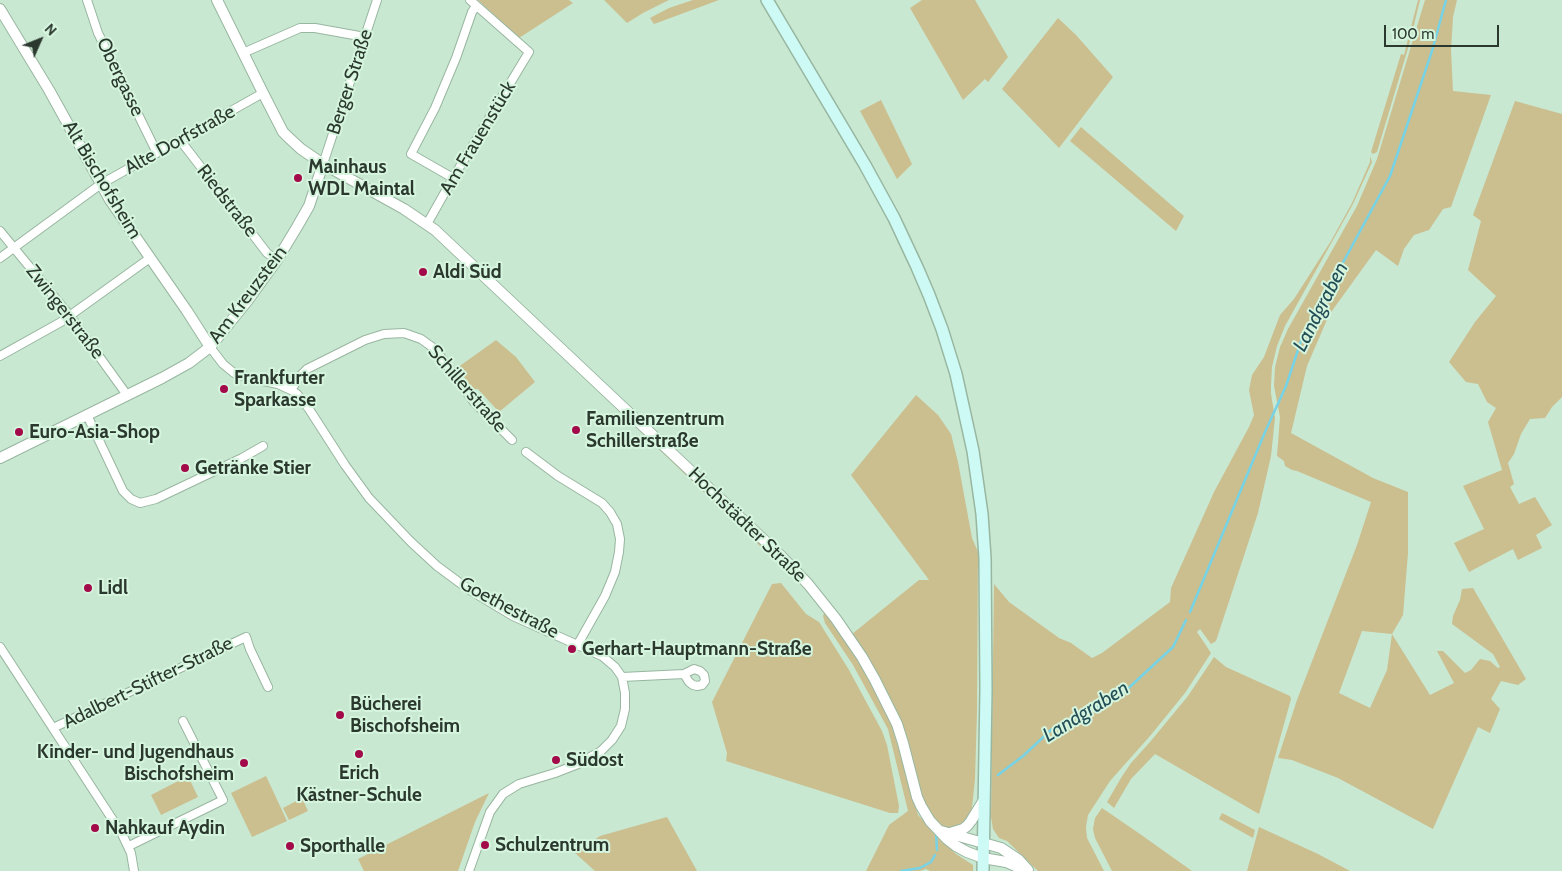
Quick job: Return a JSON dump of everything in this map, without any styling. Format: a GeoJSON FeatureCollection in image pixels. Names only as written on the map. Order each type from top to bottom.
{"type":"FeatureCollection","features":[{"type":"Feature","properties":{"kind":"main road"},"geometry":{"type":"LineString","coordinates":[[767,0],[865,165],[894,218],[929,295],[956,374],[973,451],[982,514],[985,558],[986,690],[983,871]]}},
{"type":"Feature","properties":{"kind":"street","name":"Obergasse"},"geometry":{"type":"LineString","coordinates":[[87,0],[98,33],[157,153]]}},
{"type":"Feature","properties":{"kind":"street","name":"Hochstädter Straße"},"geometry":{"type":"LineString","coordinates":[[217,0],[283,132],[301,149],[323,164],[427,224],[460,252],[776,550],[815,592],[862,657],[902,737],[912,780],[921,806],[930,821],[945,832],[956,846],[983,858],[1013,865],[1028,871]]}},
{"type":"Feature","properties":{"kind":"street","name":"Berger Straße"},"geometry":{"type":"LineString","coordinates":[[323,164],[377,0]]}},
{"type":"Feature","properties":{"kind":"street"},"geometry":{"type":"LineString","coordinates":[[453,178],[411,154],[438,100],[456,58],[472,12],[473,3]]}},
{"type":"Feature","properties":{"kind":"street","name":"Am Frauenstück"},"geometry":{"type":"LineString","coordinates":[[427,224],[529,52],[473,3]]}},
{"type":"Feature","properties":{"kind":"street","name":"Alt Bischofsheim"},"geometry":{"type":"LineString","coordinates":[[0,9],[50,90],[110,200],[210,347]]}},
{"type":"Feature","properties":{"kind":"street"},"geometry":{"type":"LineString","coordinates":[[243,53],[300,28],[315,28],[365,37]]}},
{"type":"Feature","properties":{"kind":"street","name":"Alte Dorfstraße"},"geometry":{"type":"LineString","coordinates":[[0,258],[101,184],[263,93]]}},
{"type":"Feature","properties":{"kind":"street","name":"Riedstraße"},"geometry":{"type":"LineString","coordinates":[[180,140],[267,253],[277,260]]}},
{"type":"Feature","properties":{"kind":"street","name":"Am Kreuzstein"},"geometry":{"type":"LineString","coordinates":[[0,458],[176,370],[200,356],[210,347],[277,260],[309,206],[323,164]]}},
{"type":"Feature","properties":{"kind":"street","name":"Zwingerstraße"},"geometry":{"type":"LineString","coordinates":[[0,231],[70,316],[127,395]]}},
{"type":"Feature","properties":{"kind":"street"},"geometry":{"type":"LineString","coordinates":[[0,356],[70,316],[150,258]]}},
{"type":"Feature","properties":{"kind":"street","name":"Schillerstraße"},"geometry":{"type":"LineString","coordinates":[[291,390],[307,369],[365,340],[384,334],[404,333],[421,339],[435,349],[474,402],[512,440]]}},
{"type":"Feature","properties":{"kind":"street","name":"Goethestraße"},"geometry":{"type":"LineString","coordinates":[[210,347],[223,364],[234,373],[278,384],[291,390],[301,399],[369,498],[429,559],[468,589],[498,607],[532,625],[602,656],[615,667],[622,677]]}},
{"type":"Feature","properties":{"kind":"street"},"geometry":{"type":"LineString","coordinates":[[87,415],[123,491],[131,499],[140,503],[156,499],[257,451],[263,446]]}},
{"type":"Feature","properties":{"kind":"street"},"geometry":{"type":"LineString","coordinates":[[526,452],[558,476],[602,503],[617,524],[620,552],[615,572],[605,596],[578,644]]}},
{"type":"Feature","properties":{"kind":"street","name":"Adalbert-Stifter-Straße"},"geometry":{"type":"LineString","coordinates":[[53,728],[246,636],[268,687]]}},
{"type":"Feature","properties":{"kind":"street"},"geometry":{"type":"LineString","coordinates":[[0,647],[122,834],[129,846],[134,871]]}},
{"type":"Feature","properties":{"kind":"street"},"geometry":{"type":"LineString","coordinates":[[469,871],[490,812],[503,794],[519,784],[578,764],[601,751],[612,740],[621,726],[625,709],[626,699],[622,677],[684,674]]}},
{"type":"Feature","properties":{"kind":"street"},"geometry":{"type":"LineString","coordinates":[[129,846],[223,800],[183,721]]}},
{"type":"Feature","properties":{"kind":"street"},"geometry":{"type":"LineString","coordinates":[[945,832],[963,829],[967,826],[984,800]]}},
{"type":"Feature","properties":{"kind":"street"},"geometry":{"type":"LineString","coordinates":[[945,832],[1001,848],[1012,854],[1028,871]]}},
{"type":"Feature","properties":{"kind":"street"},"geometry":{"type":"LineString","coordinates":[[998,871],[1013,865]]}},
{"type":"Feature","properties":{"kind":"shaded area"},"geometry":{"type":"Polygon","coordinates":[[[478,0],[569,0],[573,3],[519,38],[478,0]]]}},
{"type":"Feature","properties":{"kind":"shaded area"},"geometry":{"type":"Polygon","coordinates":[[[604,0],[669,0],[627,23],[604,0]]]}},
{"type":"Feature","properties":{"kind":"shaded area"},"geometry":{"type":"Polygon","coordinates":[[[693,0],[719,0],[654,24],[650,18],[669,8],[693,0]]]}},
{"type":"Feature","properties":{"kind":"shaded area"},"geometry":{"type":"Polygon","coordinates":[[[922,0],[975,0],[1008,57],[988,82],[985,79],[963,100],[910,8],[922,0]]]}},
{"type":"Feature","properties":{"kind":"shaded area"},"geometry":{"type":"Polygon","coordinates":[[[1418,0],[1420,0],[1409,45],[1377,152],[1373,154],[1371,152],[1401,54],[1404,55],[1418,0]]]}},
{"type":"Feature","properties":{"kind":"shaded area"},"geometry":{"type":"Polygon","coordinates":[[[1425,0],[1457,0],[1453,17],[1451,50],[1453,91],[1491,95],[1451,207],[1443,209],[1429,230],[1414,235],[1404,249],[1398,266],[1376,250],[1329,315],[1307,366],[1291,433],[1373,478],[1408,492],[1408,553],[1403,615],[1392,634],[1430,695],[1454,683],[1437,651],[1443,651],[1465,673],[1471,670],[1480,659],[1490,661],[1498,668],[1500,667],[1493,654],[1452,624],[1462,589],[1473,588],[1526,679],[1518,685],[1501,681],[1491,699],[1500,709],[1490,733],[1478,727],[1433,829],[1338,778],[1292,760],[1278,758],[1297,700],[1357,545],[1371,502],[1292,470],[1285,466],[1284,461],[1277,456],[1280,417],[1274,386],[1275,367],[1280,347],[1288,329],[1357,206],[1377,159],[1425,0]],[[1362,631],[1339,693],[1370,708],[1387,670],[1392,634],[1362,631]]]}},
{"type":"Feature","properties":{"kind":"shaded area"},"geometry":{"type":"Polygon","coordinates":[[[1058,18],[1076,35],[1113,77],[1059,148],[1002,89],[1058,18]]]}},
{"type":"Feature","properties":{"kind":"shaded area"},"geometry":{"type":"Polygon","coordinates":[[[881,100],[912,164],[897,179],[860,111],[881,100]]]}},
{"type":"Feature","properties":{"kind":"shaded area"},"geometry":{"type":"Polygon","coordinates":[[[1515,101],[1562,114],[1562,397],[1545,418],[1530,419],[1508,463],[1514,484],[1510,487],[1519,504],[1535,497],[1552,525],[1536,535],[1542,548],[1518,560],[1513,549],[1469,572],[1454,543],[1484,529],[1463,486],[1502,470],[1488,422],[1496,408],[1487,402],[1478,384],[1466,382],[1449,362],[1475,322],[1496,296],[1468,270],[1481,221],[1473,215],[1515,101]]]}},
{"type":"Feature","properties":{"kind":"shaded area"},"geometry":{"type":"Polygon","coordinates":[[[1081,127],[1184,216],[1176,231],[1070,141],[1081,127]]]}},
{"type":"Feature","properties":{"kind":"shaded area"},"geometry":{"type":"Polygon","coordinates":[[[1370,156],[1372,162],[1353,204],[1285,326],[1277,346],[1272,367],[1271,385],[1275,418],[1271,456],[1258,513],[1216,641],[1211,644],[1200,629],[1197,632],[1211,653],[1185,693],[1110,781],[1088,815],[1087,838],[1104,871],[1038,871],[1007,841],[999,838],[993,829],[991,817],[994,584],[1009,602],[1059,638],[1071,643],[1092,658],[1102,653],[1170,602],[1171,588],[1214,492],[1254,415],[1249,390],[1252,375],[1264,357],[1280,315],[1294,299],[1331,241],[1352,203],[1370,162],[1370,156]]]}},
{"type":"Feature","properties":{"kind":"shaded area"},"geometry":{"type":"Polygon","coordinates":[[[528,321],[784,564],[783,568],[527,323],[528,321]]]}},
{"type":"Feature","properties":{"kind":"shaded area"},"geometry":{"type":"Polygon","coordinates":[[[496,340],[516,357],[535,382],[499,412],[478,389],[473,389],[457,368],[496,340]]]}},
{"type":"Feature","properties":{"kind":"shaded area"},"geometry":{"type":"Polygon","coordinates":[[[916,395],[938,415],[951,434],[972,538],[978,552],[975,779],[972,808],[968,818],[954,828],[946,828],[937,823],[920,796],[909,752],[852,634],[919,580],[929,580],[851,475],[916,395]]]}},
{"type":"Feature","properties":{"kind":"shaded area"},"geometry":{"type":"Polygon","coordinates":[[[781,583],[806,614],[819,622],[849,670],[882,731],[887,745],[899,806],[898,813],[890,813],[726,761],[727,753],[712,702],[772,584],[781,583]]]}},
{"type":"Feature","properties":{"kind":"shaded area"},"geometry":{"type":"Polygon","coordinates":[[[825,611],[859,660],[886,711],[918,815],[956,854],[973,865],[973,871],[930,871],[926,869],[920,871],[866,871],[889,825],[908,811],[888,729],[853,665],[825,623],[823,616],[825,611]]]}},
{"type":"Feature","properties":{"kind":"shaded area"},"geometry":{"type":"Polygon","coordinates":[[[1214,657],[1226,667],[1290,696],[1291,699],[1259,814],[1155,754],[1131,779],[1114,808],[1107,802],[1121,778],[1131,763],[1188,696],[1214,657]]]}},
{"type":"Feature","properties":{"kind":"shaded area"},"geometry":{"type":"Polygon","coordinates":[[[188,776],[198,797],[161,815],[151,795],[188,776]]]}},
{"type":"Feature","properties":{"kind":"shaded area"},"geometry":{"type":"Polygon","coordinates":[[[266,776],[287,821],[252,837],[231,793],[266,776]]]}},
{"type":"Feature","properties":{"kind":"shaded area"},"geometry":{"type":"Polygon","coordinates":[[[489,793],[475,822],[458,871],[364,871],[358,859],[489,793]]]}},
{"type":"Feature","properties":{"kind":"shaded area"},"geometry":{"type":"Polygon","coordinates":[[[302,798],[308,811],[289,820],[283,808],[302,798]]]}},
{"type":"Feature","properties":{"kind":"shaded area"},"geometry":{"type":"Polygon","coordinates":[[[1102,808],[1192,871],[1112,871],[1095,838],[1093,829],[1095,818],[1102,808]]]}},
{"type":"Feature","properties":{"kind":"shaded area"},"geometry":{"type":"Polygon","coordinates":[[[1222,813],[1255,830],[1253,838],[1219,819],[1222,813]]]}},
{"type":"Feature","properties":{"kind":"shaded area"},"geometry":{"type":"Polygon","coordinates":[[[667,817],[697,871],[595,871],[575,853],[600,836],[667,817]]]}},
{"type":"Feature","properties":{"kind":"shaded area"},"geometry":{"type":"Polygon","coordinates":[[[1259,827],[1318,854],[1350,871],[1247,871],[1259,827]]]}},
{"type":"Feature","properties":{"kind":"waterway","name":"Landgraben"},"geometry":{"type":"LineString","coordinates":[[1190,612],[1286,386],[1302,338],[1390,176],[1432,51],[1446,0]]}},
{"type":"Feature","properties":{"kind":"waterway","name":"Landgraben"},"geometry":{"type":"LineString","coordinates":[[998,775],[1023,756],[1052,729],[1121,695],[1173,647],[1186,620]]}},
{"type":"Feature","properties":{"kind":"waterway","name":"Landgraben"},"geometry":{"type":"LineString","coordinates":[[936,833],[937,850]]}},
{"type":"Feature","properties":{"kind":"waterway","name":"Landgraben"},"geometry":{"type":"LineString","coordinates":[[901,871],[920,868],[931,862],[935,855]]}},
{"type":"Feature","properties":{"kind":"place","name":"Mainhaus WDL Maintal"},"geometry":{"type":"Point","coordinates":[298,178]}},
{"type":"Feature","properties":{"kind":"place","name":"Aldi Süd"},"geometry":{"type":"Point","coordinates":[423,272]}},
{"type":"Feature","properties":{"kind":"place","name":"Frankfurter Sparkasse"},"geometry":{"type":"Point","coordinates":[224,389]}},
{"type":"Feature","properties":{"kind":"place","name":"Familienzentrum Schillerstraße"},"geometry":{"type":"Point","coordinates":[576,430]}},
{"type":"Feature","properties":{"kind":"place","name":"Euro-Asia-Shop"},"geometry":{"type":"Point","coordinates":[19,432]}},
{"type":"Feature","properties":{"kind":"place","name":"Getränke Stier"},"geometry":{"type":"Point","coordinates":[185,468]}},
{"type":"Feature","properties":{"kind":"place","name":"Lidl"},"geometry":{"type":"Point","coordinates":[88,588]}},
{"type":"Feature","properties":{"kind":"place","name":"Gerhart-Hauptmann-Straße"},"geometry":{"type":"Point","coordinates":[572,649]}},
{"type":"Feature","properties":{"kind":"place","name":"Bücherei Bischofsheim"},"geometry":{"type":"Point","coordinates":[340,715]}},
{"type":"Feature","properties":{"kind":"place","name":"Erich Kästner-Schule"},"geometry":{"type":"Point","coordinates":[359,754]}},
{"type":"Feature","properties":{"kind":"place","name":"Südost"},"geometry":{"type":"Point","coordinates":[556,760]}},
{"type":"Feature","properties":{"kind":"place","name":"Kinder- und Jugendhaus Bischofsheim"},"geometry":{"type":"Point","coordinates":[244,763]}},
{"type":"Feature","properties":{"kind":"place","name":"Nahkauf Aydin"},"geometry":{"type":"Point","coordinates":[95,828]}},
{"type":"Feature","properties":{"kind":"place","name":"Schulzentrum"},"geometry":{"type":"Point","coordinates":[485,845]}},
{"type":"Feature","properties":{"kind":"place","name":"Sporthalle"},"geometry":{"type":"Point","coordinates":[290,846]}}]}
